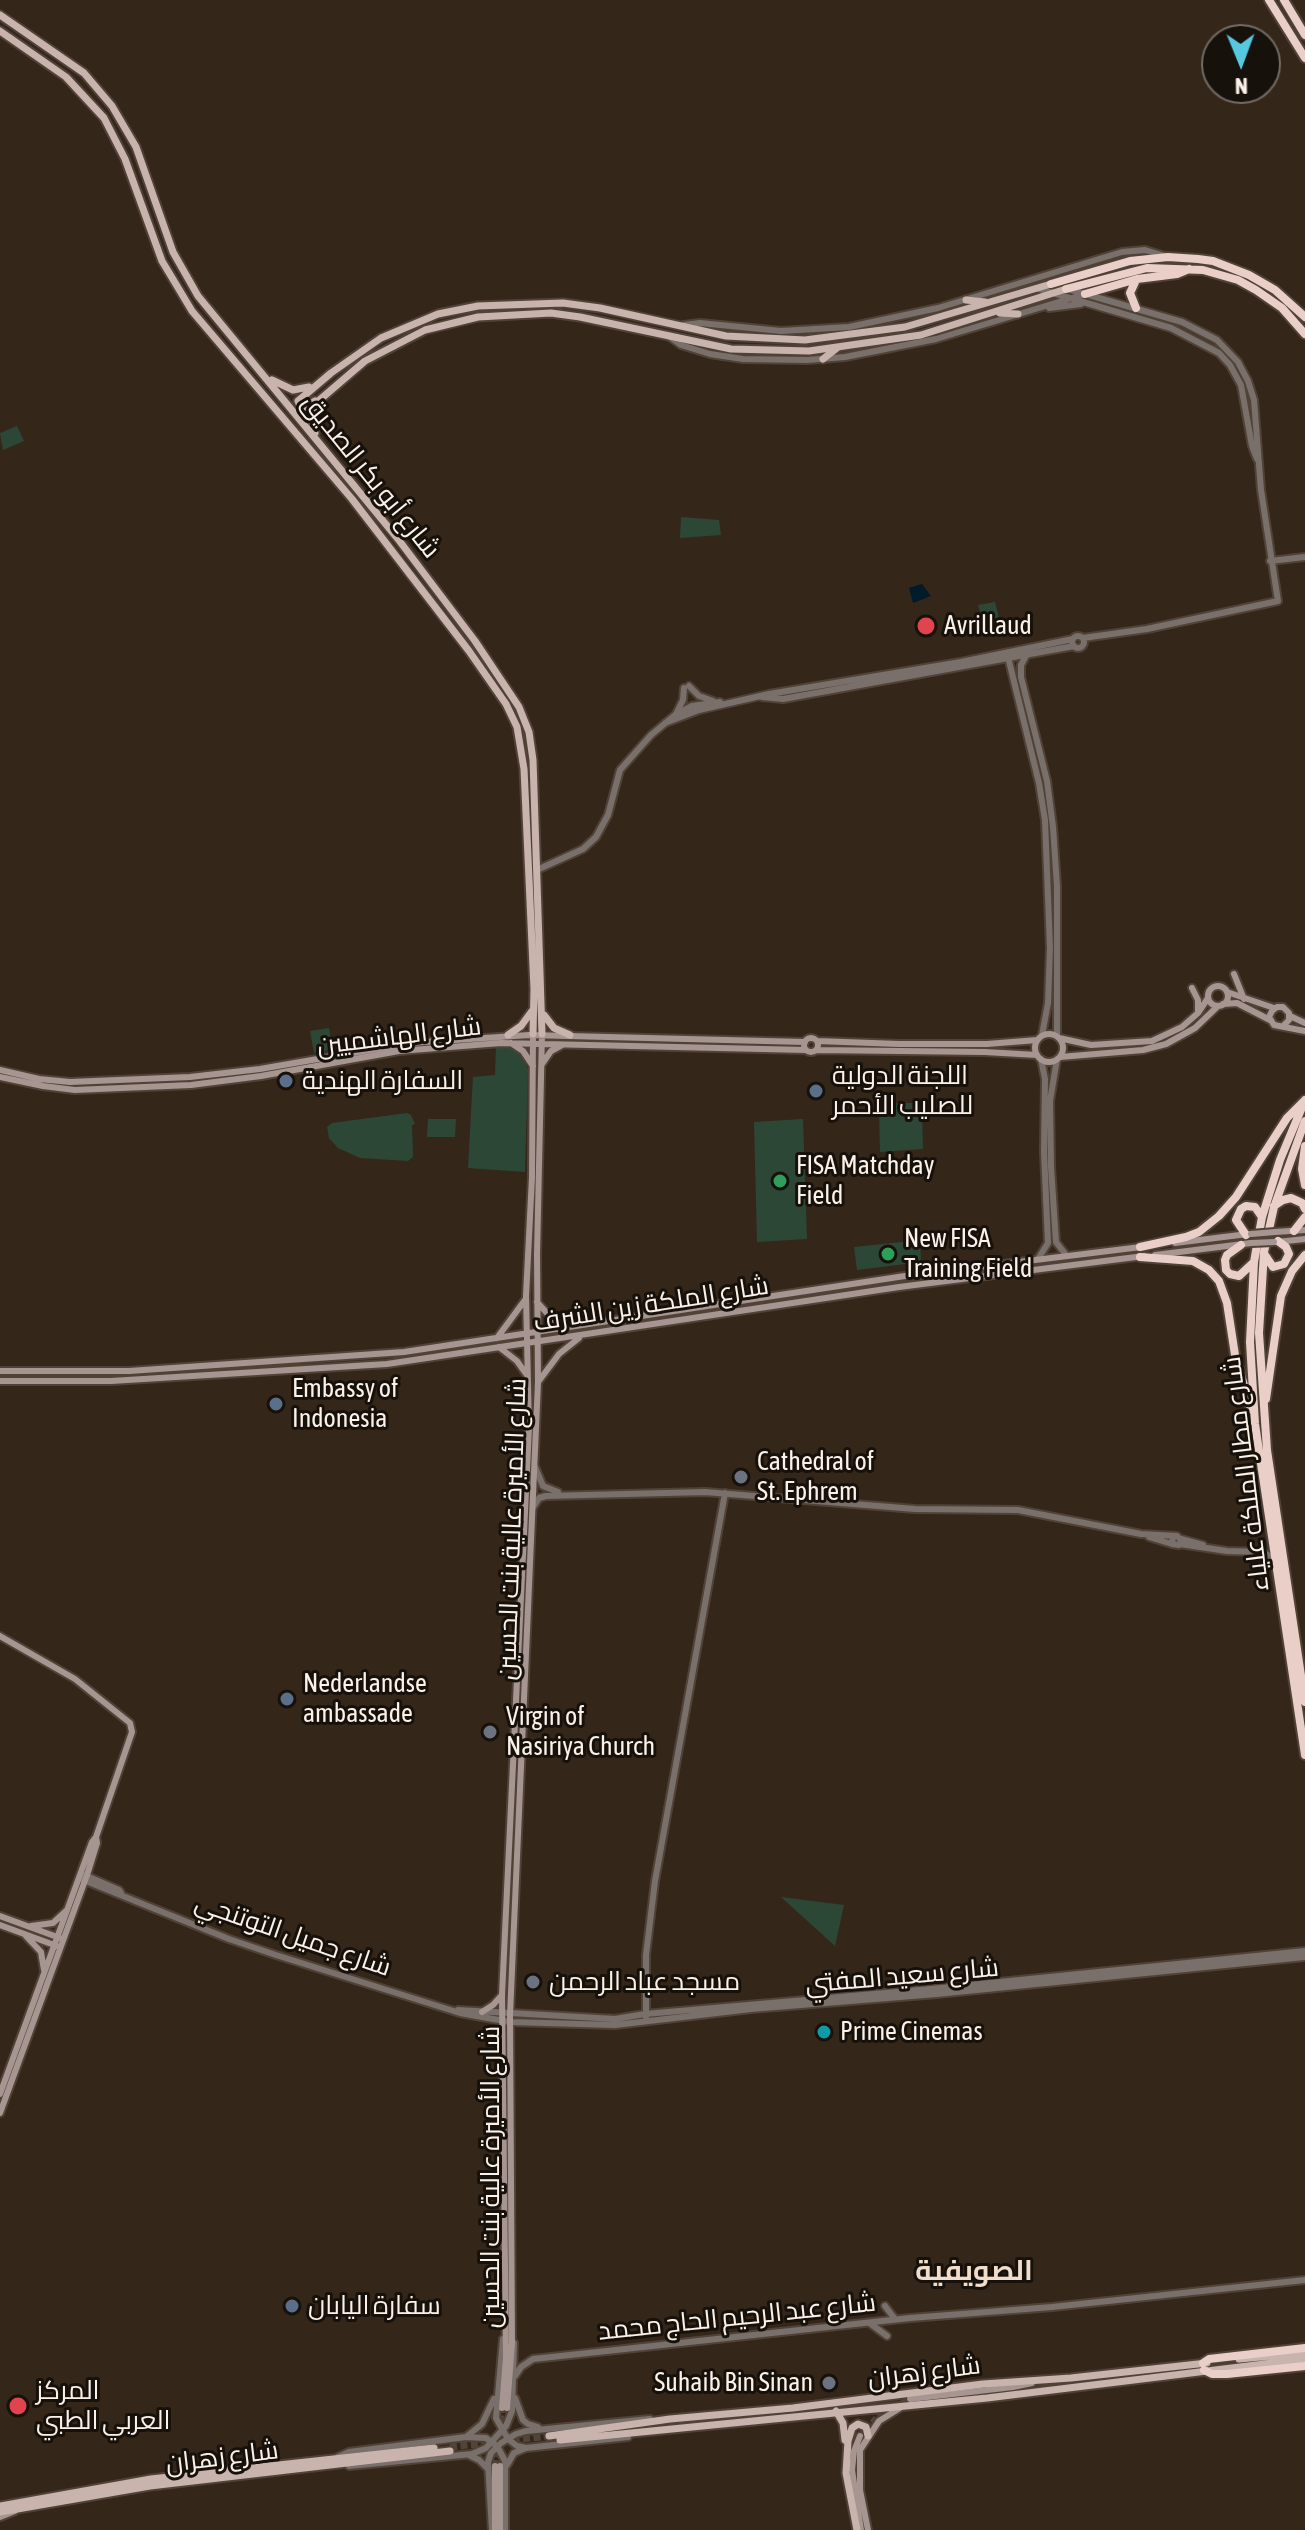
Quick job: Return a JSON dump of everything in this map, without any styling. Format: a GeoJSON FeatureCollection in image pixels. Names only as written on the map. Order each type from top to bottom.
{"type":"FeatureCollection","features":[{"type":"Feature","properties":{"kind":"highway"},"geometry":{"type":"LineString","coordinates":[[1269,0],[1305,58]]}},
{"type":"Feature","properties":{"kind":"highway"},"geometry":{"type":"LineString","coordinates":[[1284,0],[1305,35]]}},
{"type":"Feature","properties":{"kind":"highway"},"geometry":{"type":"LineString","coordinates":[[1051,289],[1116,264],[1168,257],[1206,260],[1238,270],[1275,290],[1305,317]]}},
{"type":"Feature","properties":{"kind":"highway"},"geometry":{"type":"LineString","coordinates":[[1067,294],[1147,268],[1190,268],[1221,274],[1256,290],[1282,308],[1303,330]]}},
{"type":"Feature","properties":{"kind":"highway"},"geometry":{"type":"LineString","coordinates":[[1086,299],[1137,279],[1177,274],[1190,268]]}},
{"type":"Feature","properties":{"kind":"highway"},"geometry":{"type":"LineString","coordinates":[[1136,308],[1130,293],[1137,279]]}},
{"type":"Feature","properties":{"kind":"highway"},"geometry":{"type":"LineString","coordinates":[[1140,1247],[1199,1232],[1219,1216],[1236,1197],[1287,1118],[1305,1100]]}},
{"type":"Feature","properties":{"kind":"highway","name":"شارع مطار الملكة علياء"},"geometry":{"type":"LineString","coordinates":[[1305,1100],[1280,1160],[1262,1217],[1254,1262],[1250,1342],[1272,1539],[1305,1755]]}},
{"type":"Feature","properties":{"kind":"highway","name":"شارع مطار الملكة علياء"},"geometry":{"type":"LineString","coordinates":[[1305,1121],[1274,1207],[1264,1252],[1259,1333],[1259,1422],[1305,1702]]}},
{"type":"Feature","properties":{"kind":"highway"},"geometry":{"type":"LineString","coordinates":[[1305,1146],[1302,1169],[1305,1185]]}},
{"type":"Feature","properties":{"kind":"highway"},"geometry":{"type":"LineString","coordinates":[[1274,1207],[1291,1198],[1302,1203],[1305,1209]]}},
{"type":"Feature","properties":{"kind":"highway"},"geometry":{"type":"LineString","coordinates":[[1248,1234],[1236,1223],[1241,1209],[1255,1207],[1262,1217]]}},
{"type":"Feature","properties":{"kind":"highway"},"geometry":{"type":"LineString","coordinates":[[1294,1231],[1305,1217]]}},
{"type":"Feature","properties":{"kind":"highway"},"geometry":{"type":"LineString","coordinates":[[1264,1252],[1273,1267],[1284,1264],[1289,1254],[1276,1238]]}},
{"type":"Feature","properties":{"kind":"highway"},"geometry":{"type":"LineString","coordinates":[[1246,1244],[1227,1255],[1226,1270],[1239,1276],[1254,1262]]}},
{"type":"Feature","properties":{"kind":"highway"},"geometry":{"type":"LineString","coordinates":[[1259,1422],[1281,1296],[1292,1271],[1305,1255]]}},
{"type":"Feature","properties":{"kind":"highway"},"geometry":{"type":"LineString","coordinates":[[1140,1257],[1193,1261],[1209,1270],[1219,1281],[1227,1303],[1235,1355],[1259,1422]]}},
{"type":"Feature","properties":{"kind":"highway"},"geometry":{"type":"LineString","coordinates":[[1305,2353],[1213,2359],[1203,2367],[1209,2373],[1227,2374],[1305,2366]]}},
{"type":"Feature","properties":{"kind":"main road","name":"شارع أبو بكر الصديق"},"geometry":{"type":"LineString","coordinates":[[0,15],[84,73],[112,106],[136,147],[163,229],[179,266],[204,305],[388,527],[475,641],[519,707],[529,732],[533,760],[539,869],[537,1010]]}},
{"type":"Feature","properties":{"kind":"main road","name":"شارع أبو بكر الصديق"},"geometry":{"type":"LineString","coordinates":[[0,31],[66,77],[104,118],[125,159],[162,261],[192,311],[352,499],[460,639],[514,718],[522,751],[538,1039]]}},
{"type":"Feature","properties":{"kind":"main road"},"geometry":{"type":"LineString","coordinates":[[1051,289],[994,312],[921,335],[809,351],[731,349],[551,313],[478,317],[425,330],[389,347],[365,361],[308,406],[300,406],[299,398],[381,338],[438,314],[470,307],[524,302],[563,303],[739,338],[826,339],[905,327],[1036,288],[1051,289],[1067,294]]}},
{"type":"Feature","properties":{"kind":"main road"},"geometry":{"type":"LineString","coordinates":[[966,300],[991,302]]}},
{"type":"Feature","properties":{"kind":"main road"},"geometry":{"type":"LineString","coordinates":[[994,312],[1018,314]]}},
{"type":"Feature","properties":{"kind":"main road"},"geometry":{"type":"LineString","coordinates":[[823,359],[838,348]]}},
{"type":"Feature","properties":{"kind":"main road"},"geometry":{"type":"LineString","coordinates":[[265,375],[293,390],[318,384]]}},
{"type":"Feature","properties":{"kind":"main road"},"geometry":{"type":"LineString","coordinates":[[319,442],[312,415],[316,403],[327,392]]}},
{"type":"Feature","properties":{"kind":"main road"},"geometry":{"type":"LineString","coordinates":[[530,910],[534,913],[539,909]]}},
{"type":"Feature","properties":{"kind":"main road"},"geometry":{"type":"LineString","coordinates":[[1234,974],[1244,999]]}},
{"type":"Feature","properties":{"kind":"main road"},"geometry":{"type":"LineString","coordinates":[[1227,992],[1228,999],[1195,1028],[1166,1044],[1143,1050],[1059,1058],[1049,1062],[1012,1052],[816,1050],[806,1046],[810,1038],[817,1041],[918,1044],[1040,1038],[1050,1034],[1091,1045],[1152,1041],[1172,1033],[1198,1013],[1215,986],[1244,999],[1274,1008],[1283,1007],[1290,1016],[1305,1023]]}},
{"type":"Feature","properties":{"kind":"main road"},"geometry":{"type":"LineString","coordinates":[[1192,988],[1198,1000],[1198,1013]]}},
{"type":"Feature","properties":{"kind":"main road"},"geometry":{"type":"LineString","coordinates":[[1208,998],[1213,1004],[1237,1003],[1262,1014],[1274,1025],[1305,1031]]}},
{"type":"Feature","properties":{"kind":"main road"},"geometry":{"type":"LineString","coordinates":[[1270,1020],[1274,1008]]}},
{"type":"Feature","properties":{"kind":"main road"},"geometry":{"type":"LineString","coordinates":[[533,1066],[509,1039],[537,1010],[554,1028],[570,1035]]}},
{"type":"Feature","properties":{"kind":"main road"},"geometry":{"type":"LineString","coordinates":[[1283,1026],[1290,1016]]}},
{"type":"Feature","properties":{"kind":"main road","name":"شارع الهاشميين"},"geometry":{"type":"LineString","coordinates":[[0,1070],[70,1082],[173,1078],[260,1069],[410,1043],[570,1035],[806,1046]]}},
{"type":"Feature","properties":{"kind":"main road"},"geometry":{"type":"LineString","coordinates":[[1058,1037],[1063,1047],[1059,1058]]}},
{"type":"Feature","properties":{"kind":"main road"},"geometry":{"type":"LineString","coordinates":[[1039,1057],[1035,1045],[1040,1038]]}},
{"type":"Feature","properties":{"kind":"main road","name":"شارع الهاشميين"},"geometry":{"type":"LineString","coordinates":[[0,1077],[75,1090],[191,1085],[261,1076],[399,1051],[509,1039]]}},
{"type":"Feature","properties":{"kind":"main road","name":"شارع الهاشميين"},"geometry":{"type":"LineString","coordinates":[[538,1039],[569,1044],[806,1046]]}},
{"type":"Feature","properties":{"kind":"main road","name":"شارع الأميرة عالية بنت الحسين"},"geometry":{"type":"LineString","coordinates":[[504,2408],[509,2311],[506,2018],[532,1570],[538,1382],[542,1064],[538,1039]]}},
{"type":"Feature","properties":{"kind":"main road","name":"شارع الأميرة عالية بنت الحسين"},"geometry":{"type":"LineString","coordinates":[[506,2018],[502,1995],[523,1569],[529,1379],[526,1296],[533,1066],[538,1039]]}},
{"type":"Feature","properties":{"kind":"main road"},"geometry":{"type":"LineString","coordinates":[[816,1050],[817,1041]]}},
{"type":"Feature","properties":{"kind":"main road"},"geometry":{"type":"LineString","coordinates":[[542,1064],[551,1051],[569,1044]]}},
{"type":"Feature","properties":{"kind":"main road","name":"شارع الملكة زين الشرف"},"geometry":{"type":"LineString","coordinates":[[0,1381],[111,1381],[355,1366],[582,1336],[899,1287],[1246,1244],[1305,1230]]}},
{"type":"Feature","properties":{"kind":"main road","name":"شارع الملكة زين الشرف"},"geometry":{"type":"LineString","coordinates":[[0,1371],[129,1371],[404,1352],[905,1276],[1066,1255],[1248,1234],[1305,1239]]}},
{"type":"Feature","properties":{"kind":"main road"},"geometry":{"type":"LineString","coordinates":[[497,1338],[526,1296]]}},
{"type":"Feature","properties":{"kind":"main road"},"geometry":{"type":"LineString","coordinates":[[537,1301],[549,1317],[559,1323],[596,1324]]}},
{"type":"Feature","properties":{"kind":"main road"},"geometry":{"type":"LineString","coordinates":[[538,1382],[559,1354],[582,1336]]}},
{"type":"Feature","properties":{"kind":"main road"},"geometry":{"type":"LineString","coordinates":[[499,1347],[517,1361],[529,1379]]}},
{"type":"Feature","properties":{"kind":"main road"},"geometry":{"type":"LineString","coordinates":[[523,1569],[532,1570]]}},
{"type":"Feature","properties":{"kind":"main road"},"geometry":{"type":"LineString","coordinates":[[0,1636],[75,1679],[131,1726],[132,1732],[0,2113]]}},
{"type":"Feature","properties":{"kind":"main road"},"geometry":{"type":"LineString","coordinates":[[0,2094],[59,1942],[68,1908],[83,1877]]}},
{"type":"Feature","properties":{"kind":"main road"},"geometry":{"type":"LineString","coordinates":[[27,1926],[53,1923],[68,1908]]}},
{"type":"Feature","properties":{"kind":"main road"},"geometry":{"type":"LineString","coordinates":[[0,1916],[59,1942]]}},
{"type":"Feature","properties":{"kind":"main road"},"geometry":{"type":"LineString","coordinates":[[0,1925],[59,1942]]}},
{"type":"Feature","properties":{"kind":"main road"},"geometry":{"type":"LineString","coordinates":[[25,1934],[42,1956],[42,1982]]}},
{"type":"Feature","properties":{"kind":"main road"},"geometry":{"type":"LineString","coordinates":[[482,2012],[502,1995]]}},
{"type":"Feature","properties":{"kind":"main road","name":"شارع زهران"},"geometry":{"type":"LineString","coordinates":[[549,2435],[983,2384],[1203,2367]]}},
{"type":"Feature","properties":{"kind":"main road","name":"شارع زهران"},"geometry":{"type":"LineString","coordinates":[[549,2435],[676,2428],[1203,2367]]}},
{"type":"Feature","properties":{"kind":"main road"},"geometry":{"type":"LineString","coordinates":[[859,2530],[852,2470],[854,2451],[883,2418],[909,2402],[1035,2381]]}},
{"type":"Feature","properties":{"kind":"main road"},"geometry":{"type":"LineString","coordinates":[[836,2411],[843,2423],[846,2473],[859,2530]]}},
{"type":"Feature","properties":{"kind":"main road"},"geometry":{"type":"LineString","coordinates":[[846,2454],[853,2426],[864,2425],[858,2464],[868,2530]]}},
{"type":"Feature","properties":{"kind":"main road","name":"شارع زهران"},"geometry":{"type":"LineString","coordinates":[[1,2512],[17,2506],[151,2479],[450,2449]]}},
{"type":"Feature","properties":{"kind":"main road"},"geometry":{"type":"LineString","coordinates":[[497,2467],[498,2530]]}},
{"type":"Feature","properties":{"kind":"street"},"geometry":{"type":"LineString","coordinates":[[677,327],[700,323],[758,330],[831,329],[896,318],[966,300],[1122,252],[1145,250],[1168,257]]}},
{"type":"Feature","properties":{"kind":"street"},"geometry":{"type":"LineString","coordinates":[[1037,309],[1067,294],[1171,328],[1211,347],[1234,371],[1243,391],[1257,459]]}},
{"type":"Feature","properties":{"kind":"street"},"geometry":{"type":"LineString","coordinates":[[667,335],[681,345],[728,357],[823,359],[911,345],[1037,309],[1086,299],[1136,308],[1195,327],[1217,340],[1234,356],[1246,374],[1252,393],[1258,431],[1257,459],[1278,601],[1083,641],[1078,636],[1074,642],[1027,654],[783,699],[762,697]]}},
{"type":"Feature","properties":{"kind":"street"},"geometry":{"type":"LineString","coordinates":[[1270,561],[1305,557]]}},
{"type":"Feature","properties":{"kind":"street"},"geometry":{"type":"LineString","coordinates":[[665,723],[699,710],[731,703],[1074,642]]}},
{"type":"Feature","properties":{"kind":"street"},"geometry":{"type":"LineString","coordinates":[[1027,654],[1021,665],[1021,677],[1047,781],[1049,827],[1048,1003],[1040,1038]]}},
{"type":"Feature","properties":{"kind":"street"},"geometry":{"type":"LineString","coordinates":[[1008,657],[1049,827],[1057,886],[1058,1037]]}},
{"type":"Feature","properties":{"kind":"street"},"geometry":{"type":"LineString","coordinates":[[675,715],[686,687],[704,698],[731,703]]}},
{"type":"Feature","properties":{"kind":"street"},"geometry":{"type":"LineString","coordinates":[[539,869],[583,849],[596,837],[608,815],[620,770],[636,749],[675,715],[697,705],[721,702]]}},
{"type":"Feature","properties":{"kind":"street"},"geometry":{"type":"LineString","coordinates":[[1039,1057],[1045,1079],[1044,1152],[1052,1242],[1066,1255]]}},
{"type":"Feature","properties":{"kind":"street"},"geometry":{"type":"LineString","coordinates":[[1038,1259],[1052,1242],[1049,1116],[1059,1058]]}},
{"type":"Feature","properties":{"kind":"street"},"geometry":{"type":"LineString","coordinates":[[535,1466],[543,1486],[565,1494]]}},
{"type":"Feature","properties":{"kind":"street"},"geometry":{"type":"LineString","coordinates":[[646,2017],[646,1955],[655,1881],[725,1493]]}},
{"type":"Feature","properties":{"kind":"street"},"geometry":{"type":"LineString","coordinates":[[534,1506],[544,1496],[565,1494],[725,1493],[915,1509],[1018,1510],[1227,1551],[1258,1552],[1275,1560]]}},
{"type":"Feature","properties":{"kind":"street"},"geometry":{"type":"LineString","coordinates":[[1258,1552],[1272,1539]]}},
{"type":"Feature","properties":{"kind":"street","name":"شارع جميل التوتنجي"},"geometry":{"type":"LineString","coordinates":[[83,1877],[229,1939],[454,2011],[506,2018]]}},
{"type":"Feature","properties":{"kind":"street","name":"شارع سعيد المفتي"},"geometry":{"type":"LineString","coordinates":[[506,2018],[646,2017],[1305,1954]]}},
{"type":"Feature","properties":{"kind":"street","name":"شارع جميل التوتنجي"},"geometry":{"type":"LineString","coordinates":[[454,2011],[482,2012],[506,2018]]}},
{"type":"Feature","properties":{"kind":"street","name":"شارع عبد الرحيم الحاج محمد"},"geometry":{"type":"LineString","coordinates":[[515,2376],[521,2367],[533,2359],[1305,2280]]}},
{"type":"Feature","properties":{"kind":"street"},"geometry":{"type":"LineString","coordinates":[[885,2306],[896,2320]]}},
{"type":"Feature","properties":{"kind":"street"},"geometry":{"type":"LineString","coordinates":[[497,2467],[491,2453],[512,2411],[515,2376],[509,2311]]}},
{"type":"Feature","properties":{"kind":"street"},"geometry":{"type":"LineString","coordinates":[[509,2311],[496,2418],[508,2439],[526,2448]]}},
{"type":"Feature","properties":{"kind":"street"},"geometry":{"type":"LineString","coordinates":[[867,2323],[879,2327],[887,2336]]}},
{"type":"Feature","properties":{"kind":"street"},"geometry":{"type":"LineString","coordinates":[[513,2392],[518,2411],[525,2422],[549,2435]]}},
{"type":"Feature","properties":{"kind":"street"},"geometry":{"type":"LineString","coordinates":[[466,2437],[482,2424],[497,2396]]}},
{"type":"Feature","properties":{"kind":"street"},"geometry":{"type":"LineString","coordinates":[[497,2467],[526,2448],[652,2434],[676,2428]]}},
{"type":"Feature","properties":{"kind":"street"},"geometry":{"type":"LineString","coordinates":[[336,2460],[377,2465],[479,2452],[519,2433],[549,2435]]}},
{"type":"Feature","properties":{"kind":"street"},"geometry":{"type":"LineString","coordinates":[[336,2460],[349,2452],[484,2437],[495,2444],[504,2456],[497,2467]]}},
{"type":"Feature","properties":{"kind":"street"},"geometry":{"type":"LineString","coordinates":[[462,2455],[497,2467]]}},
{"type":"Feature","properties":{"kind":"green space"},"geometry":{"type":"Polygon","coordinates":[[[17,426],[24,441],[3,450],[0,433],[17,426]]]}},
{"type":"Feature","properties":{"kind":"green space"},"geometry":{"type":"Polygon","coordinates":[[[681,517],[719,520],[721,535],[680,538],[681,517]]]}},
{"type":"Feature","properties":{"kind":"green space"},"geometry":{"type":"Polygon","coordinates":[[[995,602],[999,618],[983,621],[978,605],[995,602]]]}},
{"type":"Feature","properties":{"kind":"green space"},"geometry":{"type":"Polygon","coordinates":[[[329,1028],[333,1049],[314,1053],[310,1031],[329,1028]]]}},
{"type":"Feature","properties":{"kind":"green space"},"geometry":{"type":"Polygon","coordinates":[[[496,1046],[520,1052],[528,1069],[525,1172],[468,1168],[473,1077],[495,1075],[496,1046]]]}},
{"type":"Feature","properties":{"kind":"green space"},"geometry":{"type":"Polygon","coordinates":[[[887,1103],[917,1103],[922,1111],[923,1149],[880,1152],[879,1109],[887,1103]]]}},
{"type":"Feature","properties":{"kind":"green space"},"geometry":{"type":"Polygon","coordinates":[[[407,1113],[415,1124],[412,1125],[413,1157],[408,1161],[360,1158],[338,1148],[329,1138],[327,1127],[332,1123],[407,1113]]]}},
{"type":"Feature","properties":{"kind":"green space"},"geometry":{"type":"Polygon","coordinates":[[[428,1119],[456,1119],[455,1137],[427,1137],[428,1119]]]}},
{"type":"Feature","properties":{"kind":"green space","name":"FISA Matchday Field"},"geometry":{"type":"Polygon","coordinates":[[[803,1119],[807,1239],[757,1242],[754,1122],[803,1119]]]}},
{"type":"Feature","properties":{"kind":"green space","name":"New FISA Training Field"},"geometry":{"type":"Polygon","coordinates":[[[920,1240],[921,1262],[857,1270],[854,1247],[920,1240]]]}},
{"type":"Feature","properties":{"kind":"green space"},"geometry":{"type":"Polygon","coordinates":[[[781,1897],[844,1905],[835,1946],[781,1897]]]}},
{"type":"Feature","properties":{"kind":"water"},"geometry":{"type":"Polygon","coordinates":[[[922,584],[931,596],[913,603],[909,588],[922,584]]]}},
{"type":"Feature","properties":{"kind":"tunnel"},"geometry":{"type":"LineString","coordinates":[[860,2436],[880,2414],[910,2399]]}},
{"type":"Feature","properties":{"kind":"tunnel"},"geometry":{"type":"LineString","coordinates":[[495,2466],[502,2408]]}},
{"type":"Feature","properties":{"kind":"tunnel"},"geometry":{"type":"LineString","coordinates":[[450,2447],[549,2436]]}},
{"type":"Feature","properties":{"kind":"place","name":"Avrillaud"},"geometry":{"type":"Point","coordinates":[926,626]}},
{"type":"Feature","properties":{"kind":"place","name":"السفارة الهندية"},"geometry":{"type":"Point","coordinates":[286,1081]}},
{"type":"Feature","properties":{"kind":"place","name":"اللجنة الدولية للصليب الأحمر"},"geometry":{"type":"Point","coordinates":[816,1091]}},
{"type":"Feature","properties":{"kind":"place","name":"FISA Matchday Field"},"geometry":{"type":"Point","coordinates":[780,1181]}},
{"type":"Feature","properties":{"kind":"place","name":"New FISA Training Field"},"geometry":{"type":"Point","coordinates":[888,1254]}},
{"type":"Feature","properties":{"kind":"place","name":"Embassy of Indonesia"},"geometry":{"type":"Point","coordinates":[276,1404]}},
{"type":"Feature","properties":{"kind":"place","name":"Cathedral of St. Ephrem"},"geometry":{"type":"Point","coordinates":[741,1477]}},
{"type":"Feature","properties":{"kind":"place","name":"Nederlandse ambassade"},"geometry":{"type":"Point","coordinates":[287,1699]}},
{"type":"Feature","properties":{"kind":"place","name":"Virgin of Nasiriya Church"},"geometry":{"type":"Point","coordinates":[490,1732]}},
{"type":"Feature","properties":{"kind":"place","name":"مسجد عباد الرحمن"},"geometry":{"type":"Point","coordinates":[533,1982]}},
{"type":"Feature","properties":{"kind":"place","name":"Prime Cinemas"},"geometry":{"type":"Point","coordinates":[824,2032]}},
{"type":"Feature","properties":{"kind":"place","name":"سفارة اليابان"},"geometry":{"type":"Point","coordinates":[292,2306]}},
{"type":"Feature","properties":{"kind":"place","name":"Suhaib Bin Sinan"},"geometry":{"type":"Point","coordinates":[829,2383]}},
{"type":"Feature","properties":{"kind":"place","name":"المركز العربي الطبي"},"geometry":{"type":"Point","coordinates":[18,2406]}},
{"type":"Feature","properties":{"kind":"district","name":"الصويفية"},"geometry":{"type":"Point","coordinates":[974,2271]}}]}
